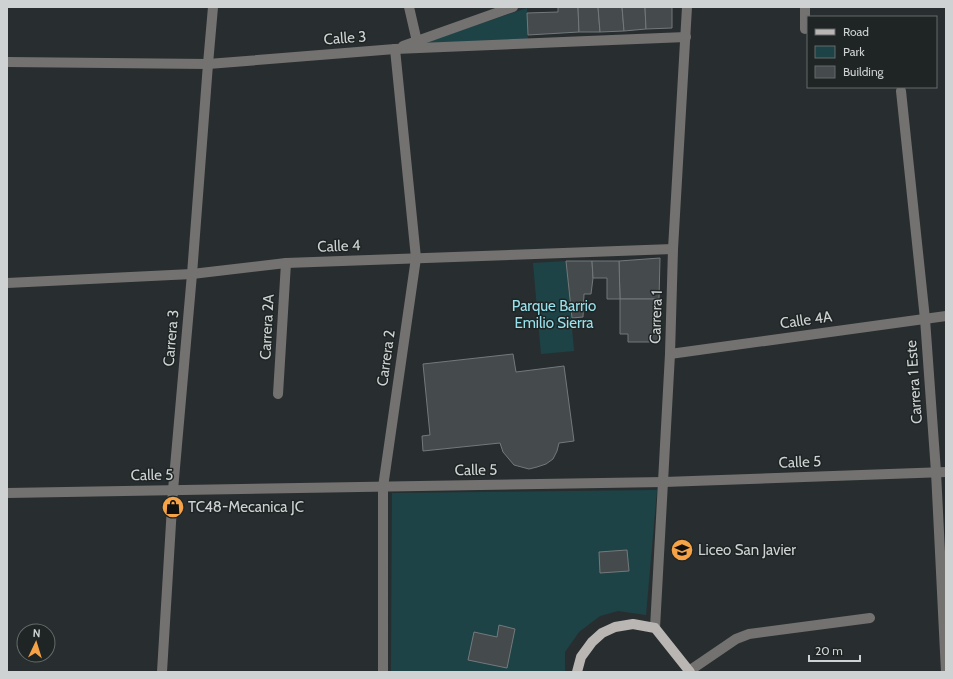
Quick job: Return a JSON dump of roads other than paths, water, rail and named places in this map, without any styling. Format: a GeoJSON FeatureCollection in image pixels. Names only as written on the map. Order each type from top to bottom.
{"type":"FeatureCollection","features":[{"type":"Feature","properties":{"kind":"main road"},"geometry":{"type":"LineString","coordinates":[[577,672],[581,657],[592,642],[602,633],[615,627],[633,624],[655,628],[689,671]]}},
{"type":"Feature","properties":{"kind":"street","name":"Carrera 3"},"geometry":{"type":"LineString","coordinates":[[162,672],[173,490],[213,7]]}},
{"type":"Feature","properties":{"kind":"street"},"geometry":{"type":"LineString","coordinates":[[409,7],[418,45],[686,36]]}},
{"type":"Feature","properties":{"kind":"street","name":"Calle 3"},"geometry":{"type":"LineString","coordinates":[[7,62],[208,64],[395,49],[418,45],[513,7]]}},
{"type":"Feature","properties":{"kind":"street","name":"Carrera 1"},"geometry":{"type":"LineString","coordinates":[[655,628],[664,482],[673,249],[687,7]]}},
{"type":"Feature","properties":{"kind":"street"},"geometry":{"type":"LineString","coordinates":[[805,7],[805,29]]}},
{"type":"Feature","properties":{"kind":"street","name":"Carrera 2"},"geometry":{"type":"LineString","coordinates":[[383,672],[383,487],[416,258],[395,49]]}},
{"type":"Feature","properties":{"kind":"street","name":"Carrera 1 Este"},"geometry":{"type":"LineString","coordinates":[[901,92],[941,472],[946,672]]}},
{"type":"Feature","properties":{"kind":"street","name":"Calle 4"},"geometry":{"type":"LineString","coordinates":[[7,283],[192,274],[286,263],[673,249]]}},
{"type":"Feature","properties":{"kind":"street","name":"Carrera 2A"},"geometry":{"type":"LineString","coordinates":[[278,394],[286,263]]}},
{"type":"Feature","properties":{"kind":"street","name":"Calle 4A"},"geometry":{"type":"LineString","coordinates":[[670,354],[946,316]]}},
{"type":"Feature","properties":{"kind":"street","name":"Calle 5"},"geometry":{"type":"LineString","coordinates":[[7,493],[664,482],[941,472]]}},
{"type":"Feature","properties":{"kind":"street"},"geometry":{"type":"LineString","coordinates":[[689,671],[736,639],[749,634],[870,618]]}},
{"type":"Feature","properties":{"kind":"place","name":"TC48-Mecanica JC"},"geometry":{"type":"Point","coordinates":[173,507]}},
{"type":"Feature","properties":{"kind":"place","name":"Liceo San Javier"},"geometry":{"type":"Point","coordinates":[682,550]}},
{"type":"Feature","properties":{"kind":"park label","name":"Parque Barrio Emilio Sierra"},"geometry":{"type":"Point","coordinates":[554,314]}}]}
